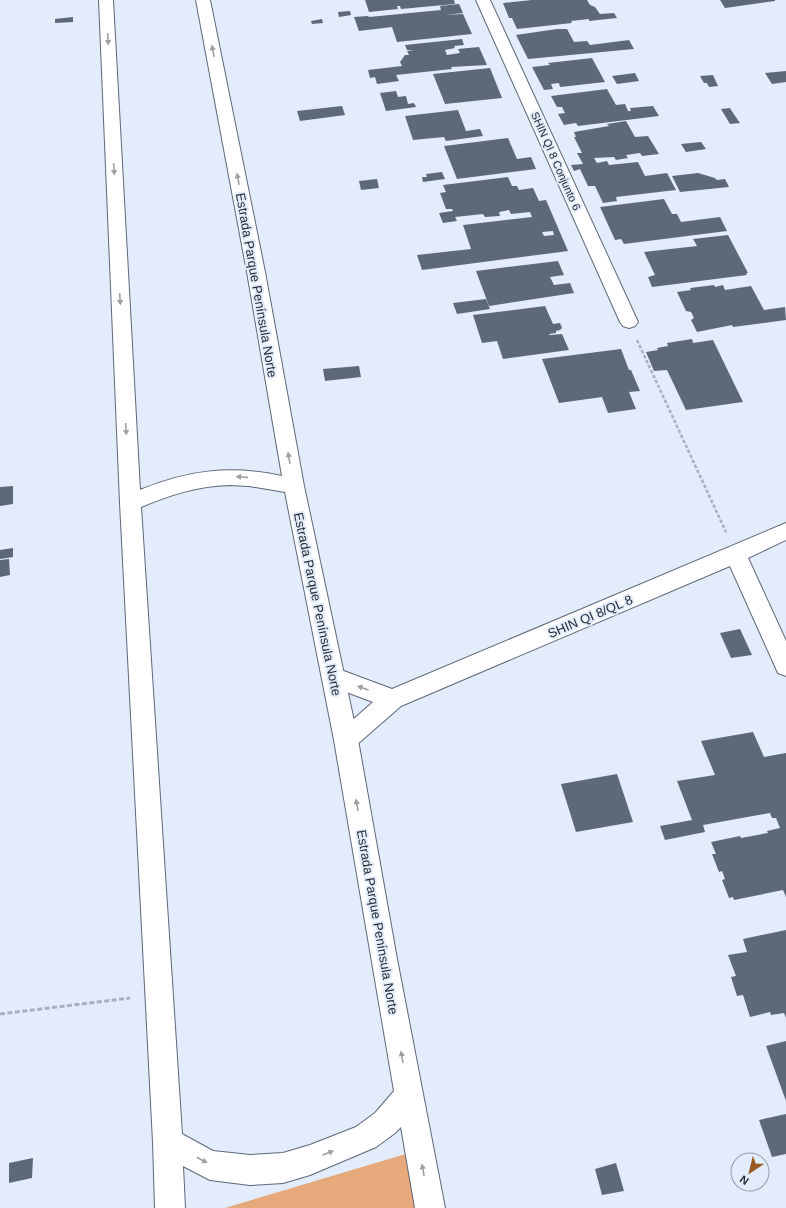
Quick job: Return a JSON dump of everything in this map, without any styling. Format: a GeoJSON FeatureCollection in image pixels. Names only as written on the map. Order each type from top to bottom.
{"type":"FeatureCollection","features":[{"type":"Feature","properties":{"kind":"main road"},"geometry":{"type":"LineString","coordinates":[[106,0],[130,503],[168,1142],[170,1208]]}},
{"type":"Feature","properties":{"kind":"main road","name":"Estrada Parque Península Norte"},"geometry":{"type":"LineString","coordinates":[[203,0],[256,272],[294,486],[346,740],[382,951],[430,1208]]}},
{"type":"Feature","properties":{"kind":"main road","name":"SHIN QI 8 Conjunto 6"},"geometry":{"type":"LineString","coordinates":[[483,0],[629,322]]}},
{"type":"Feature","properties":{"kind":"main road"},"geometry":{"type":"LineString","coordinates":[[130,503],[161,489],[197,479],[232,476],[262,478],[294,486]]}},
{"type":"Feature","properties":{"kind":"main road","name":"SHIN QI 8/QL 8"},"geometry":{"type":"LineString","coordinates":[[346,740],[392,699],[736,554],[786,531]]}},
{"type":"Feature","properties":{"kind":"main road"},"geometry":{"type":"LineString","coordinates":[[736,554],[786,666]]}},
{"type":"Feature","properties":{"kind":"main road"},"geometry":{"type":"LineString","coordinates":[[333,677],[392,699]]}},
{"type":"Feature","properties":{"kind":"main road"},"geometry":{"type":"LineString","coordinates":[[168,1142],[210,1165],[250,1170],[283,1168],[310,1160],[366,1137],[385,1123],[409,1095]]}},
{"type":"Feature","properties":{"kind":"path"},"geometry":{"type":"LineString","coordinates":[[629,322],[736,554]]}},
{"type":"Feature","properties":{"kind":"path"},"geometry":{"type":"LineString","coordinates":[[0,1014],[159,994]]}},
{"type":"Feature","properties":{"kind":"shaded area"},"geometry":{"type":"Polygon","coordinates":[[[409,1153],[418,1208],[225,1208],[409,1153]]]}},
{"type":"Feature","properties":{"kind":"building"},"geometry":{"type":"Polygon","coordinates":[[[365,0],[454,0],[455,4],[401,9],[400,6],[397,6],[398,9],[369,12],[365,0]]]}},
{"type":"Feature","properties":{"kind":"building"},"geometry":{"type":"Polygon","coordinates":[[[532,0],[587,0],[590,5],[595,7],[600,14],[614,13],[617,18],[589,21],[589,19],[571,21],[572,23],[517,29],[512,18],[509,18],[503,3],[532,0]]]}},
{"type":"Feature","properties":{"kind":"building"},"geometry":{"type":"Polygon","coordinates":[[[720,0],[775,0],[775,1],[725,8],[720,0]]]}},
{"type":"Feature","properties":{"kind":"building"},"geometry":{"type":"Polygon","coordinates":[[[459,4],[463,13],[446,15],[463,14],[472,34],[397,42],[392,27],[359,31],[354,17],[369,17],[441,10],[440,6],[459,4]]]}},
{"type":"Feature","properties":{"kind":"building"},"geometry":{"type":"Polygon","coordinates":[[[350,11],[351,15],[339,17],[338,12],[350,11]]]}},
{"type":"Feature","properties":{"kind":"building"},"geometry":{"type":"Polygon","coordinates":[[[73,17],[73,22],[55,23],[55,19],[73,17]]]}},
{"type":"Feature","properties":{"kind":"building"},"geometry":{"type":"Polygon","coordinates":[[[322,19],[323,23],[312,24],[311,21],[322,19]]]}},
{"type":"Feature","properties":{"kind":"building"},"geometry":{"type":"Polygon","coordinates":[[[567,29],[574,42],[587,41],[590,45],[629,40],[634,49],[528,59],[516,35],[567,29]]]}},
{"type":"Feature","properties":{"kind":"building"},"geometry":{"type":"Polygon","coordinates":[[[462,39],[464,45],[454,46],[455,48],[445,50],[447,55],[460,53],[458,49],[479,47],[487,65],[451,67],[452,69],[396,75],[399,81],[377,84],[375,77],[370,78],[368,70],[402,66],[400,62],[405,55],[409,55],[407,51],[414,50],[407,50],[405,45],[462,39]]]}},
{"type":"Feature","properties":{"kind":"building"},"geometry":{"type":"Polygon","coordinates":[[[592,58],[605,82],[560,87],[559,83],[551,84],[553,89],[544,90],[532,67],[550,65],[548,63],[592,58]]]}},
{"type":"Feature","properties":{"kind":"building"},"geometry":{"type":"Polygon","coordinates":[[[490,68],[502,98],[445,104],[433,74],[490,68]]]}},
{"type":"Feature","properties":{"kind":"building"},"geometry":{"type":"Polygon","coordinates":[[[786,71],[786,82],[772,84],[765,73],[786,71]]]}},
{"type":"Feature","properties":{"kind":"building"},"geometry":{"type":"Polygon","coordinates":[[[635,73],[639,81],[617,84],[612,76],[635,73]]]}},
{"type":"Feature","properties":{"kind":"building"},"geometry":{"type":"Polygon","coordinates":[[[713,75],[718,86],[709,87],[707,83],[704,83],[700,76],[713,75]]]}},
{"type":"Feature","properties":{"kind":"building"},"geometry":{"type":"Polygon","coordinates":[[[607,89],[616,105],[625,104],[628,111],[631,111],[630,108],[653,106],[659,116],[578,126],[576,123],[564,125],[558,114],[565,113],[562,107],[557,107],[551,96],[607,89]]]}},
{"type":"Feature","properties":{"kind":"building"},"geometry":{"type":"Polygon","coordinates":[[[396,91],[398,97],[406,96],[408,104],[414,103],[416,107],[386,111],[380,93],[396,91]]]}},
{"type":"Feature","properties":{"kind":"building"},"geometry":{"type":"Polygon","coordinates":[[[342,106],[345,115],[300,121],[297,111],[342,106]]]}},
{"type":"Feature","properties":{"kind":"building"},"geometry":{"type":"Polygon","coordinates":[[[730,108],[740,123],[730,124],[721,109],[730,108]]]}},
{"type":"Feature","properties":{"kind":"building"},"geometry":{"type":"Polygon","coordinates":[[[458,110],[466,131],[480,129],[483,136],[446,141],[444,137],[413,140],[405,116],[458,110]]]}},
{"type":"Feature","properties":{"kind":"building"},"geometry":{"type":"Polygon","coordinates":[[[626,121],[635,137],[648,136],[659,154],[642,156],[640,153],[626,155],[628,158],[616,160],[614,157],[594,158],[597,163],[607,161],[609,165],[638,162],[645,176],[667,173],[676,190],[616,197],[617,201],[603,203],[595,186],[588,186],[580,169],[574,171],[571,165],[583,164],[577,153],[582,153],[574,137],[576,137],[574,132],[609,126],[607,124],[626,121]]]}},
{"type":"Feature","properties":{"kind":"building"},"geometry":{"type":"Polygon","coordinates":[[[508,138],[517,159],[531,157],[536,169],[457,179],[444,146],[508,138]]]}},
{"type":"Feature","properties":{"kind":"building"},"geometry":{"type":"Polygon","coordinates":[[[701,142],[706,149],[686,152],[681,144],[701,142]]]}},
{"type":"Feature","properties":{"kind":"building"},"geometry":{"type":"Polygon","coordinates":[[[442,172],[445,179],[423,182],[422,177],[427,177],[426,174],[442,172]]]}},
{"type":"Feature","properties":{"kind":"building"},"geometry":{"type":"Polygon","coordinates":[[[698,173],[717,180],[725,179],[729,187],[680,192],[672,176],[698,173]]]}},
{"type":"Feature","properties":{"kind":"building"},"geometry":{"type":"Polygon","coordinates":[[[508,177],[512,186],[517,186],[519,190],[533,188],[539,201],[546,200],[568,251],[422,270],[417,255],[471,249],[463,225],[532,217],[530,212],[511,214],[509,210],[499,212],[500,216],[485,217],[483,214],[455,217],[457,221],[443,223],[439,213],[453,211],[452,209],[446,209],[440,193],[446,192],[443,185],[508,177]],[[553,231],[542,232],[544,236],[554,235],[553,231]]]}},
{"type":"Feature","properties":{"kind":"building"},"geometry":{"type":"Polygon","coordinates":[[[377,179],[379,188],[361,190],[359,181],[377,179]]]}},
{"type":"Feature","properties":{"kind":"building"},"geometry":{"type":"Polygon","coordinates":[[[664,199],[672,214],[677,214],[681,222],[720,217],[727,231],[624,244],[621,239],[615,240],[600,207],[664,199]]]}},
{"type":"Feature","properties":{"kind":"building"},"geometry":{"type":"Polygon","coordinates":[[[728,235],[748,273],[746,273],[747,275],[652,287],[648,277],[655,275],[644,252],[697,246],[693,239],[728,235]]]}},
{"type":"Feature","properties":{"kind":"building"},"geometry":{"type":"Polygon","coordinates":[[[558,261],[564,275],[550,277],[554,285],[570,283],[574,293],[489,306],[476,271],[558,261]]]}},
{"type":"Feature","properties":{"kind":"building"},"geometry":{"type":"Polygon","coordinates":[[[714,285],[715,287],[723,285],[725,290],[751,286],[764,310],[785,307],[786,320],[733,327],[732,325],[697,332],[691,320],[694,318],[691,312],[686,311],[677,292],[691,290],[690,288],[714,285]]]}},
{"type":"Feature","properties":{"kind":"building"},"geometry":{"type":"Polygon","coordinates":[[[486,299],[490,309],[457,314],[453,303],[486,299]]]}},
{"type":"Feature","properties":{"kind":"building"},"geometry":{"type":"Polygon","coordinates":[[[545,306],[553,324],[560,323],[562,328],[556,331],[556,333],[549,334],[562,334],[569,350],[503,359],[497,341],[482,343],[473,315],[545,306]]]}},
{"type":"Feature","properties":{"kind":"building"},"geometry":{"type":"Polygon","coordinates":[[[692,339],[693,343],[713,340],[743,402],[686,410],[667,370],[654,371],[646,352],[658,350],[657,348],[668,346],[667,343],[692,339]]]}},
{"type":"Feature","properties":{"kind":"building"},"geometry":{"type":"Polygon","coordinates":[[[621,349],[629,370],[631,370],[640,391],[629,392],[636,409],[608,413],[602,397],[559,403],[542,359],[621,349]]]}},
{"type":"Feature","properties":{"kind":"building"},"geometry":{"type":"Polygon","coordinates":[[[359,366],[361,377],[325,381],[323,369],[359,366]]]}},
{"type":"Feature","properties":{"kind":"building"},"geometry":{"type":"Polygon","coordinates":[[[13,486],[13,504],[0,506],[0,487],[13,486]]]}},
{"type":"Feature","properties":{"kind":"building"},"geometry":{"type":"Polygon","coordinates":[[[13,548],[13,557],[0,559],[0,550],[13,548]]]}},
{"type":"Feature","properties":{"kind":"building"},"geometry":{"type":"Polygon","coordinates":[[[9,559],[10,575],[0,577],[0,560],[9,559]]]}},
{"type":"Feature","properties":{"kind":"building"},"geometry":{"type":"Polygon","coordinates":[[[740,629],[752,655],[731,658],[720,633],[740,629]]]}},
{"type":"Feature","properties":{"kind":"building"},"geometry":{"type":"Polygon","coordinates":[[[753,732],[764,757],[786,753],[786,897],[783,890],[734,900],[733,897],[729,898],[722,880],[725,879],[722,871],[719,872],[712,854],[716,854],[711,842],[740,836],[741,838],[768,833],[767,831],[780,828],[776,818],[772,818],[770,813],[703,825],[705,832],[665,840],[660,826],[692,820],[677,781],[715,775],[701,741],[753,732]]]}},
{"type":"Feature","properties":{"kind":"building"},"geometry":{"type":"Polygon","coordinates":[[[617,774],[633,822],[576,832],[561,784],[617,774]]]}},
{"type":"Feature","properties":{"kind":"building"},"geometry":{"type":"Polygon","coordinates":[[[786,930],[786,1018],[784,1013],[771,1015],[770,1012],[750,1017],[743,995],[737,996],[731,977],[736,976],[728,955],[747,952],[743,939],[786,930]]]}},
{"type":"Feature","properties":{"kind":"building"},"geometry":{"type":"Polygon","coordinates":[[[786,1041],[786,1101],[766,1046],[786,1041]]]}},
{"type":"Feature","properties":{"kind":"building"},"geometry":{"type":"Polygon","coordinates":[[[786,1114],[786,1154],[772,1157],[759,1120],[786,1114]]]}},
{"type":"Feature","properties":{"kind":"building"},"geometry":{"type":"Polygon","coordinates":[[[33,1158],[32,1178],[9,1183],[9,1163],[33,1158]]]}},
{"type":"Feature","properties":{"kind":"building"},"geometry":{"type":"Polygon","coordinates":[[[616,1163],[624,1191],[602,1195],[595,1169],[616,1163]]]}}]}
